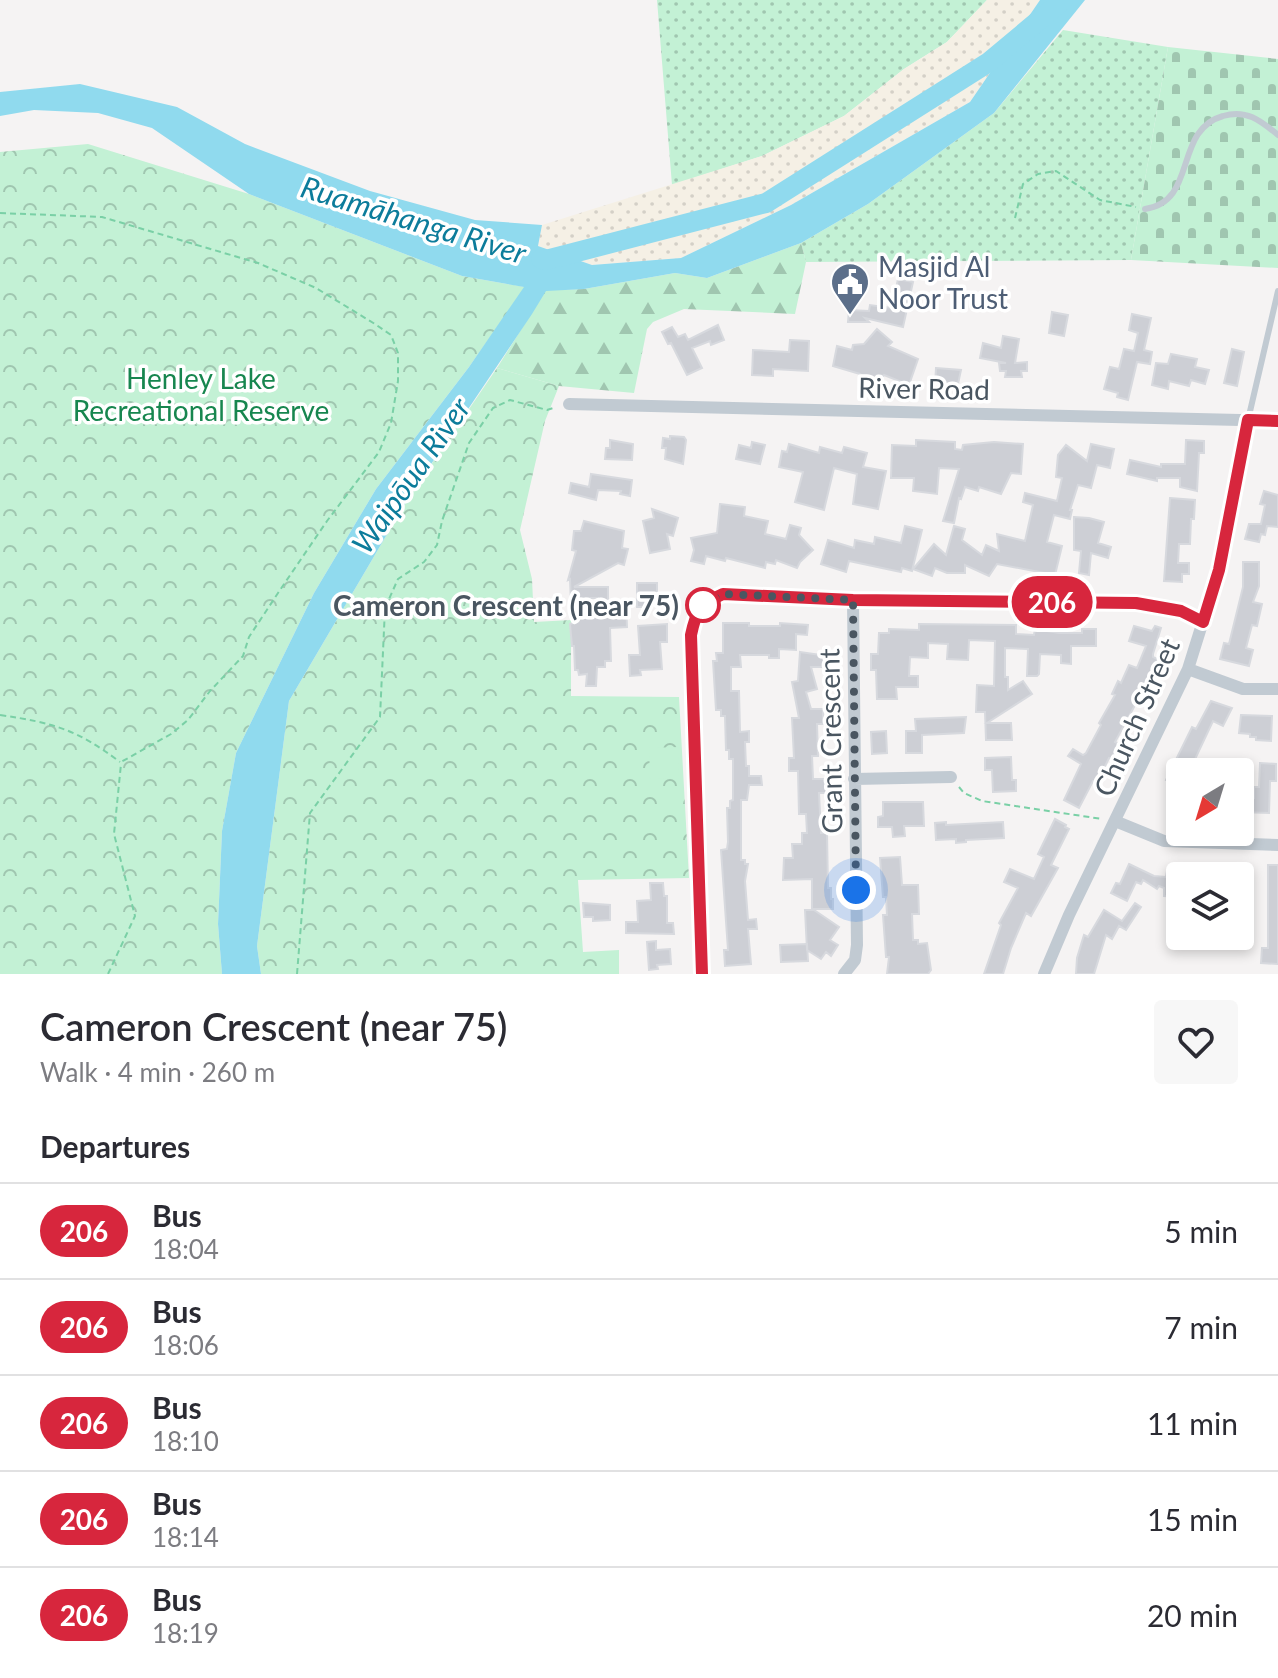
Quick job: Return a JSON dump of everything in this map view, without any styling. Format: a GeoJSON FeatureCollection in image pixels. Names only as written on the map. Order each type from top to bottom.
{"type":"FeatureCollection","features":[{"type":"Feature","properties":{"kind":"street","name":"River Road"},"geometry":{"type":"LineString","coordinates":[[569,404],[1278,421]]}},
{"type":"Feature","properties":{"kind":"street","name":"Church Street"},"geometry":{"type":"LineString","coordinates":[[1044,974],[1049,957],[1188,669],[1219,570],[1248,420]]}},
{"type":"Feature","properties":{"kind":"street"},"geometry":{"type":"LineString","coordinates":[[702,974],[691,635],[695,615],[707,601],[723,594],[853,600],[1136,603],[1181,611],[1203,622]]}},
{"type":"Feature","properties":{"kind":"street","name":"Grant Crescent"},"geometry":{"type":"LineString","coordinates":[[844,974],[855,960],[857,945],[853,600]]}},
{"type":"Feature","properties":{"kind":"street"},"geometry":{"type":"LineString","coordinates":[[1188,669],[1243,689],[1278,689]]}},
{"type":"Feature","properties":{"kind":"street"},"geometry":{"type":"LineString","coordinates":[[854,779],[951,777]]}},
{"type":"Feature","properties":{"kind":"street"},"geometry":{"type":"LineString","coordinates":[[1115,821],[1164,841],[1278,845]]}},
{"type":"Feature","properties":{"kind":"lane"},"geometry":{"type":"LineString","coordinates":[[1145,209],[1157,207],[1179,187],[1185,162],[1201,127],[1214,118],[1237,112],[1251,116],[1278,135]]}},
{"type":"Feature","properties":{"kind":"lane"},"geometry":{"type":"LineString","coordinates":[[1248,420],[1278,291]]}},
{"type":"Feature","properties":{"kind":"path"},"geometry":{"type":"LineString","coordinates":[[1015,218],[1023,184],[1038,174],[1056,171],[1100,200],[1145,209]]}},
{"type":"Feature","properties":{"kind":"path"},"geometry":{"type":"LineString","coordinates":[[0,213],[102,217],[258,263],[316,288],[375,324],[391,335],[398,353],[398,381],[391,423],[379,452],[280,590],[249,637],[243,656],[180,727],[121,762]]}},
{"type":"Feature","properties":{"kind":"path"},"geometry":{"type":"LineString","coordinates":[[297,974],[310,813],[380,717],[385,608],[398,579],[424,562],[437,545],[442,521],[469,443],[493,408],[510,400],[547,410],[569,404]]}},
{"type":"Feature","properties":{"kind":"path"},"geometry":{"type":"LineString","coordinates":[[0,715],[47,722],[90,739],[121,762]]}},
{"type":"Feature","properties":{"kind":"path"},"geometry":{"type":"LineString","coordinates":[[108,974],[135,916],[114,834],[121,762]]}},
{"type":"Feature","properties":{"kind":"path"},"geometry":{"type":"LineString","coordinates":[[951,777],[964,793],[982,801],[1115,821]]}},
{"type":"Feature","properties":{"kind":"green space"},"geometry":{"type":"Polygon","coordinates":[[[657,0],[987,0],[947,42],[904,69],[844,116],[762,156],[672,185],[657,0]]]}},
{"type":"Feature","properties":{"kind":"green space"},"geometry":{"type":"Polygon","coordinates":[[[1063,30],[1168,47],[1131,260],[806,262],[801,243],[868,204],[994,113],[1063,30]]]}},
{"type":"Feature","properties":{"kind":"green space"},"geometry":{"type":"Polygon","coordinates":[[[1168,47],[1278,59],[1278,268],[1131,260],[1168,47]]]}},
{"type":"Feature","properties":{"kind":"green space","name":"Henley Lake Recreational Reserve"},"geometry":{"type":"Polygon","coordinates":[[[88,144],[249,194],[462,276],[525,287],[469,367],[376,489],[314,593],[236,753],[222,831],[218,924],[222,974],[0,974],[0,152],[88,144]]]}},
{"type":"Feature","properties":{"kind":"green space"},"geometry":{"type":"Polygon","coordinates":[[[801,243],[806,262],[795,314],[684,309],[653,322],[647,329],[634,393],[559,386],[497,368],[546,290],[584,289],[675,273],[707,278],[801,243]]]}},
{"type":"Feature","properties":{"kind":"green space"},"geometry":{"type":"Polygon","coordinates":[[[497,368],[559,386],[545,421],[520,530],[532,579],[534,622],[571,620],[571,696],[679,697],[689,878],[578,880],[583,952],[619,950],[619,974],[261,974],[257,946],[289,701],[409,497],[497,368]]]}},
{"type":"Feature","properties":{"kind":"green space"},"geometry":{"type":"Polygon","coordinates":[[[678,747],[679,778],[650,779],[649,748],[678,747]]]}},
{"type":"Feature","properties":{"kind":"sand"},"geometry":{"type":"Polygon","coordinates":[[[987,0],[1040,0],[970,102],[791,205],[681,258],[592,265],[538,246],[542,225],[762,156],[844,116],[904,69],[947,42],[987,0]]]}},
{"type":"Feature","properties":{"kind":"water","name":"Waipōua River"},"geometry":{"type":"Polygon","coordinates":[[[1040,0],[1085,0],[994,113],[868,204],[801,243],[707,278],[675,273],[584,289],[546,291],[409,497],[289,701],[257,946],[261,974],[222,974],[218,924],[222,831],[236,753],[314,593],[376,489],[469,367],[524,287],[462,276],[249,194],[152,128],[98,113],[34,110],[0,116],[0,92],[80,84],[177,107],[245,144],[370,191],[475,220],[542,225],[538,246],[592,265],[681,258],[791,205],[970,102],[1040,0]]]}},
{"type":"Feature","properties":{"kind":"building"},"geometry":{"type":"Polygon","coordinates":[[[898,279],[913,282],[903,327],[865,318],[869,322],[848,322],[849,310],[869,311],[870,305],[892,308],[898,279]]]}},
{"type":"Feature","properties":{"kind":"building"},"geometry":{"type":"Polygon","coordinates":[[[1052,312],[1068,315],[1064,336],[1049,333],[1052,312]]]}},
{"type":"Feature","properties":{"kind":"building"},"geometry":{"type":"Polygon","coordinates":[[[1132,314],[1151,318],[1144,350],[1152,352],[1150,364],[1137,362],[1128,400],[1104,389],[1110,367],[1119,369],[1124,349],[1134,351],[1138,333],[1129,330],[1132,314]]]}},
{"type":"Feature","properties":{"kind":"building"},"geometry":{"type":"Polygon","coordinates":[[[718,325],[724,340],[711,345],[710,341],[692,348],[702,368],[687,375],[662,332],[672,327],[678,337],[685,334],[688,340],[718,325]]]}},
{"type":"Feature","properties":{"kind":"building"},"geometry":{"type":"Polygon","coordinates":[[[877,329],[892,342],[888,346],[918,359],[909,385],[884,375],[874,386],[860,374],[833,366],[837,346],[852,350],[853,345],[864,344],[877,329]]]}},
{"type":"Feature","properties":{"kind":"building"},"geometry":{"type":"Polygon","coordinates":[[[1003,336],[1019,339],[1015,363],[1027,362],[1027,371],[1021,371],[1022,377],[1005,377],[1006,371],[1000,371],[999,363],[1006,363],[980,358],[983,343],[1001,348],[1003,336]]]}},
{"type":"Feature","properties":{"kind":"building"},"geometry":{"type":"Polygon","coordinates":[[[790,340],[809,341],[808,371],[773,369],[773,376],[752,375],[753,350],[789,352],[790,340]]]}},
{"type":"Feature","properties":{"kind":"building"},"geometry":{"type":"Polygon","coordinates":[[[1232,349],[1244,352],[1237,386],[1224,383],[1232,349]]]}},
{"type":"Feature","properties":{"kind":"building"},"geometry":{"type":"Polygon","coordinates":[[[1171,354],[1197,359],[1195,367],[1209,370],[1205,384],[1191,380],[1189,386],[1169,381],[1168,389],[1152,385],[1156,363],[1168,364],[1171,354]]]}},
{"type":"Feature","properties":{"kind":"building"},"geometry":{"type":"Polygon","coordinates":[[[936,368],[961,370],[958,384],[935,386],[936,368]]]}},
{"type":"Feature","properties":{"kind":"building"},"geometry":{"type":"Polygon","coordinates":[[[670,436],[684,437],[686,440],[683,464],[665,459],[663,438],[670,439],[670,436]]]}},
{"type":"Feature","properties":{"kind":"building"},"geometry":{"type":"Polygon","coordinates":[[[610,440],[633,444],[632,460],[605,459],[610,440]]]}},
{"type":"Feature","properties":{"kind":"building"},"geometry":{"type":"Polygon","coordinates":[[[916,440],[955,442],[955,449],[962,450],[963,445],[994,442],[1023,444],[1021,474],[1011,473],[1001,494],[979,487],[978,491],[965,487],[959,498],[954,523],[943,521],[959,469],[939,468],[937,494],[913,491],[914,478],[891,478],[892,445],[916,446],[916,440]]]}},
{"type":"Feature","properties":{"kind":"building"},"geometry":{"type":"Polygon","coordinates":[[[1186,440],[1204,441],[1204,453],[1199,453],[1197,491],[1180,487],[1180,478],[1157,478],[1157,481],[1127,474],[1130,460],[1161,467],[1161,464],[1185,464],[1186,440]]]}},
{"type":"Feature","properties":{"kind":"building"},"geometry":{"type":"Polygon","coordinates":[[[752,442],[765,445],[760,464],[736,459],[739,445],[751,448],[752,442]]]}},
{"type":"Feature","properties":{"kind":"building"},"geometry":{"type":"Polygon","coordinates":[[[789,444],[819,453],[820,447],[842,453],[844,447],[867,453],[863,467],[886,471],[878,509],[853,504],[857,474],[834,468],[824,510],[795,502],[803,472],[779,467],[782,451],[787,452],[789,444]]]}},
{"type":"Feature","properties":{"kind":"building"},"geometry":{"type":"Polygon","coordinates":[[[1091,444],[1114,449],[1110,468],[1097,465],[1091,488],[1078,485],[1070,519],[1054,515],[1047,542],[1062,546],[1055,575],[997,564],[989,576],[965,565],[965,573],[947,573],[935,568],[932,576],[913,569],[934,544],[946,555],[954,526],[965,529],[962,540],[982,555],[986,545],[999,551],[997,534],[1025,541],[1033,505],[1023,502],[1025,493],[1057,501],[1062,478],[1056,477],[1058,455],[1066,445],[1087,461],[1091,444]]]}},
{"type":"Feature","properties":{"kind":"building"},"geometry":{"type":"Polygon","coordinates":[[[591,474],[632,480],[630,496],[620,494],[621,491],[598,490],[596,500],[569,493],[571,483],[589,487],[591,474]]]}},
{"type":"Feature","properties":{"kind":"building"},"geometry":{"type":"Polygon","coordinates":[[[1264,491],[1278,495],[1278,527],[1267,526],[1259,542],[1245,539],[1249,524],[1261,524],[1265,505],[1260,504],[1264,491]]]}},
{"type":"Feature","properties":{"kind":"building"},"geometry":{"type":"Polygon","coordinates":[[[1170,498],[1195,500],[1190,544],[1179,544],[1178,563],[1189,563],[1189,574],[1182,574],[1182,582],[1164,581],[1170,498]]]}},
{"type":"Feature","properties":{"kind":"building"},"geometry":{"type":"Polygon","coordinates":[[[720,504],[745,507],[744,516],[768,521],[765,534],[786,539],[790,525],[801,528],[799,535],[813,550],[797,568],[776,560],[775,564],[766,562],[765,568],[706,556],[704,564],[691,561],[694,550],[691,538],[717,533],[720,504]]]}},
{"type":"Feature","properties":{"kind":"building"},"geometry":{"type":"Polygon","coordinates":[[[652,509],[678,518],[673,536],[667,534],[670,549],[650,553],[643,521],[654,518],[652,509]]]}},
{"type":"Feature","properties":{"kind":"building"},"geometry":{"type":"Polygon","coordinates":[[[1074,517],[1104,522],[1098,543],[1111,547],[1108,558],[1091,553],[1089,575],[1079,573],[1081,551],[1074,550],[1074,517]]]}},
{"type":"Feature","properties":{"kind":"building"},"geometry":{"type":"Polygon","coordinates":[[[584,521],[624,531],[622,548],[628,549],[624,565],[618,563],[574,587],[608,587],[608,601],[626,600],[627,627],[610,628],[611,661],[605,661],[605,667],[597,667],[596,686],[586,686],[587,674],[579,675],[575,670],[570,624],[573,623],[572,619],[598,617],[598,598],[580,598],[580,602],[571,603],[568,580],[576,551],[572,550],[574,531],[581,531],[584,521]]]}},
{"type":"Feature","properties":{"kind":"building"},"geometry":{"type":"Polygon","coordinates":[[[905,526],[922,530],[912,571],[902,568],[901,572],[849,561],[846,572],[821,564],[828,540],[854,548],[855,540],[874,544],[875,537],[901,543],[905,526]]]}},
{"type":"Feature","properties":{"kind":"building"},"geometry":{"type":"Polygon","coordinates":[[[1243,562],[1259,562],[1259,586],[1253,602],[1262,604],[1257,626],[1252,625],[1246,648],[1253,650],[1249,666],[1220,659],[1224,643],[1229,644],[1243,587],[1243,562]]]}},
{"type":"Feature","properties":{"kind":"building"},"geometry":{"type":"Polygon","coordinates":[[[637,583],[657,583],[657,593],[654,593],[651,607],[637,607],[637,583]]]}},
{"type":"Feature","properties":{"kind":"building"},"geometry":{"type":"Polygon","coordinates":[[[723,623],[808,625],[807,635],[796,634],[796,650],[779,649],[779,658],[740,655],[741,667],[731,667],[731,691],[739,691],[740,732],[749,731],[749,742],[745,742],[746,766],[749,766],[749,776],[761,776],[762,785],[749,785],[747,800],[741,800],[741,860],[748,864],[745,881],[748,920],[756,919],[757,929],[748,929],[751,964],[725,966],[724,950],[728,950],[721,850],[727,849],[728,842],[727,808],[733,800],[733,759],[729,759],[729,750],[726,750],[725,716],[721,716],[721,710],[716,710],[713,661],[717,661],[716,653],[723,653],[723,623]]]}},
{"type":"Feature","properties":{"kind":"building"},"geometry":{"type":"Polygon","coordinates":[[[667,624],[667,642],[660,642],[662,669],[640,670],[641,675],[630,676],[629,655],[640,655],[638,626],[667,624]]]}},
{"type":"Feature","properties":{"kind":"building"},"geometry":{"type":"Polygon","coordinates":[[[919,624],[1016,625],[1016,634],[1034,635],[1035,629],[1082,633],[1082,629],[1096,629],[1096,646],[1071,646],[1071,664],[1061,663],[1061,655],[1040,654],[1037,676],[1027,676],[1028,649],[1005,648],[1008,690],[1023,681],[1032,694],[987,723],[1011,723],[1012,740],[986,740],[985,712],[976,712],[977,685],[994,686],[995,641],[969,640],[968,660],[947,659],[948,644],[928,643],[928,658],[910,657],[909,676],[918,676],[918,687],[896,687],[897,699],[877,699],[876,670],[871,670],[871,654],[878,654],[879,633],[889,633],[889,629],[919,630],[919,624]]]}},
{"type":"Feature","properties":{"kind":"building"},"geometry":{"type":"Polygon","coordinates":[[[1134,626],[1152,631],[1155,626],[1161,628],[1153,654],[1159,660],[1149,684],[1115,742],[1119,744],[1111,759],[1097,783],[1093,781],[1079,808],[1064,800],[1081,764],[1068,756],[1073,749],[1083,755],[1086,753],[1115,695],[1112,694],[1118,681],[1121,683],[1129,665],[1137,668],[1146,646],[1129,641],[1134,626]]]}},
{"type":"Feature","properties":{"kind":"building"},"geometry":{"type":"Polygon","coordinates":[[[800,652],[835,657],[834,667],[811,667],[817,689],[806,692],[811,709],[823,709],[823,724],[817,724],[818,756],[812,756],[813,779],[832,779],[833,793],[819,793],[821,833],[827,833],[828,888],[831,888],[833,909],[812,909],[812,879],[783,880],[784,858],[793,858],[792,844],[802,844],[802,833],[807,833],[806,814],[799,814],[798,771],[789,771],[789,758],[794,758],[792,718],[799,718],[792,682],[798,681],[800,652]]]}},
{"type":"Feature","properties":{"kind":"building"},"geometry":{"type":"Polygon","coordinates":[[[1211,701],[1232,708],[1223,726],[1213,721],[1196,758],[1177,758],[1192,727],[1196,729],[1211,701]]]}},
{"type":"Feature","properties":{"kind":"building"},"geometry":{"type":"Polygon","coordinates":[[[1241,715],[1272,716],[1271,741],[1256,740],[1250,734],[1239,733],[1241,715]]]}},
{"type":"Feature","properties":{"kind":"building"},"geometry":{"type":"Polygon","coordinates":[[[966,717],[964,733],[922,735],[922,753],[906,753],[906,731],[916,731],[915,719],[966,717]]]}},
{"type":"Feature","properties":{"kind":"building"},"geometry":{"type":"Polygon","coordinates":[[[886,731],[887,753],[872,754],[871,732],[886,731]]]}},
{"type":"Feature","properties":{"kind":"building"},"geometry":{"type":"Polygon","coordinates":[[[1011,757],[1016,791],[993,792],[992,770],[985,770],[985,758],[1011,757]]]}},
{"type":"Feature","properties":{"kind":"building"},"geometry":{"type":"Polygon","coordinates":[[[1260,763],[1276,764],[1276,781],[1270,781],[1269,813],[1254,812],[1254,787],[1259,787],[1260,763]]]}},
{"type":"Feature","properties":{"kind":"building"},"geometry":{"type":"Polygon","coordinates":[[[883,802],[923,802],[924,826],[904,826],[905,836],[893,837],[892,827],[878,827],[878,817],[883,816],[883,802]]]}},
{"type":"Feature","properties":{"kind":"building"},"geometry":{"type":"Polygon","coordinates":[[[1055,819],[1069,829],[1051,865],[1058,868],[1031,916],[1026,913],[1003,974],[984,974],[1001,925],[999,923],[1018,888],[1004,882],[1010,869],[1034,879],[1044,857],[1038,854],[1055,819]]]}},
{"type":"Feature","properties":{"kind":"building"},"geometry":{"type":"Polygon","coordinates":[[[946,822],[946,825],[1003,822],[1004,838],[956,843],[956,839],[936,840],[935,823],[946,822]]]}},
{"type":"Feature","properties":{"kind":"building"},"geometry":{"type":"Polygon","coordinates":[[[900,857],[902,885],[918,885],[919,914],[912,914],[913,940],[918,940],[918,944],[927,943],[931,970],[928,974],[887,974],[889,957],[886,957],[883,915],[887,915],[886,897],[883,897],[880,858],[900,857]]]}},
{"type":"Feature","properties":{"kind":"building"},"geometry":{"type":"Polygon","coordinates":[[[1129,864],[1154,876],[1166,877],[1166,896],[1164,888],[1159,886],[1157,889],[1143,880],[1141,884],[1136,882],[1127,901],[1111,893],[1116,883],[1120,884],[1129,864]]]}},
{"type":"Feature","properties":{"kind":"building"},"geometry":{"type":"Polygon","coordinates":[[[1268,865],[1278,865],[1278,964],[1261,963],[1262,948],[1268,948],[1268,865]]]}},
{"type":"Feature","properties":{"kind":"building"},"geometry":{"type":"Polygon","coordinates":[[[650,883],[663,883],[664,896],[667,896],[667,923],[673,923],[674,934],[626,933],[626,922],[638,922],[637,901],[651,900],[650,883]]]}},
{"type":"Feature","properties":{"kind":"building"},"geometry":{"type":"Polygon","coordinates":[[[583,903],[610,905],[610,920],[593,921],[593,917],[584,917],[583,903]]]}},
{"type":"Feature","properties":{"kind":"building"},"geometry":{"type":"Polygon","coordinates":[[[1135,903],[1141,907],[1126,930],[1119,926],[1112,939],[1106,935],[1094,974],[1076,974],[1084,935],[1088,937],[1104,910],[1122,921],[1135,903]]]}},
{"type":"Feature","properties":{"kind":"building"},"geometry":{"type":"Polygon","coordinates":[[[805,910],[814,910],[839,927],[830,940],[838,945],[831,956],[826,952],[821,959],[807,950],[805,910]]]}},
{"type":"Feature","properties":{"kind":"building"},"geometry":{"type":"Polygon","coordinates":[[[656,941],[656,950],[670,949],[671,964],[657,965],[658,969],[649,970],[647,942],[656,941]]]}},
{"type":"Feature","properties":{"kind":"building"},"geometry":{"type":"Polygon","coordinates":[[[807,944],[808,961],[781,962],[780,945],[807,944]]]}},
{"type":"Feature","properties":{"kind":"waterway","name":"Ruamāhanga River"},"geometry":{"type":"LineString","coordinates":[[541,259],[766,203],[989,62],[1063,0]]}},
{"type":"Feature","properties":{"kind":"bus line","name":"206"},"geometry":{"type":"LineString","coordinates":[[702,974],[691,635],[695,615],[707,601],[723,594],[853,600],[1136,603],[1181,611],[1203,622],[1219,570],[1248,420],[1278,421]]}},
{"type":"Feature","properties":{"kind":"place","name":"Masjid Al Noor Trust"},"geometry":{"type":"Point","coordinates":[850,316]}},
{"type":"Feature","properties":{"kind":"place","name":"Cameron Crescent (near 75)"},"geometry":{"type":"Point","coordinates":[703,605]}},
{"type":"Feature","properties":{"kind":"route"},"geometry":{"type":"LineString","coordinates":[[703,605],[723,594],[853,600],[856,890]]}}]}
